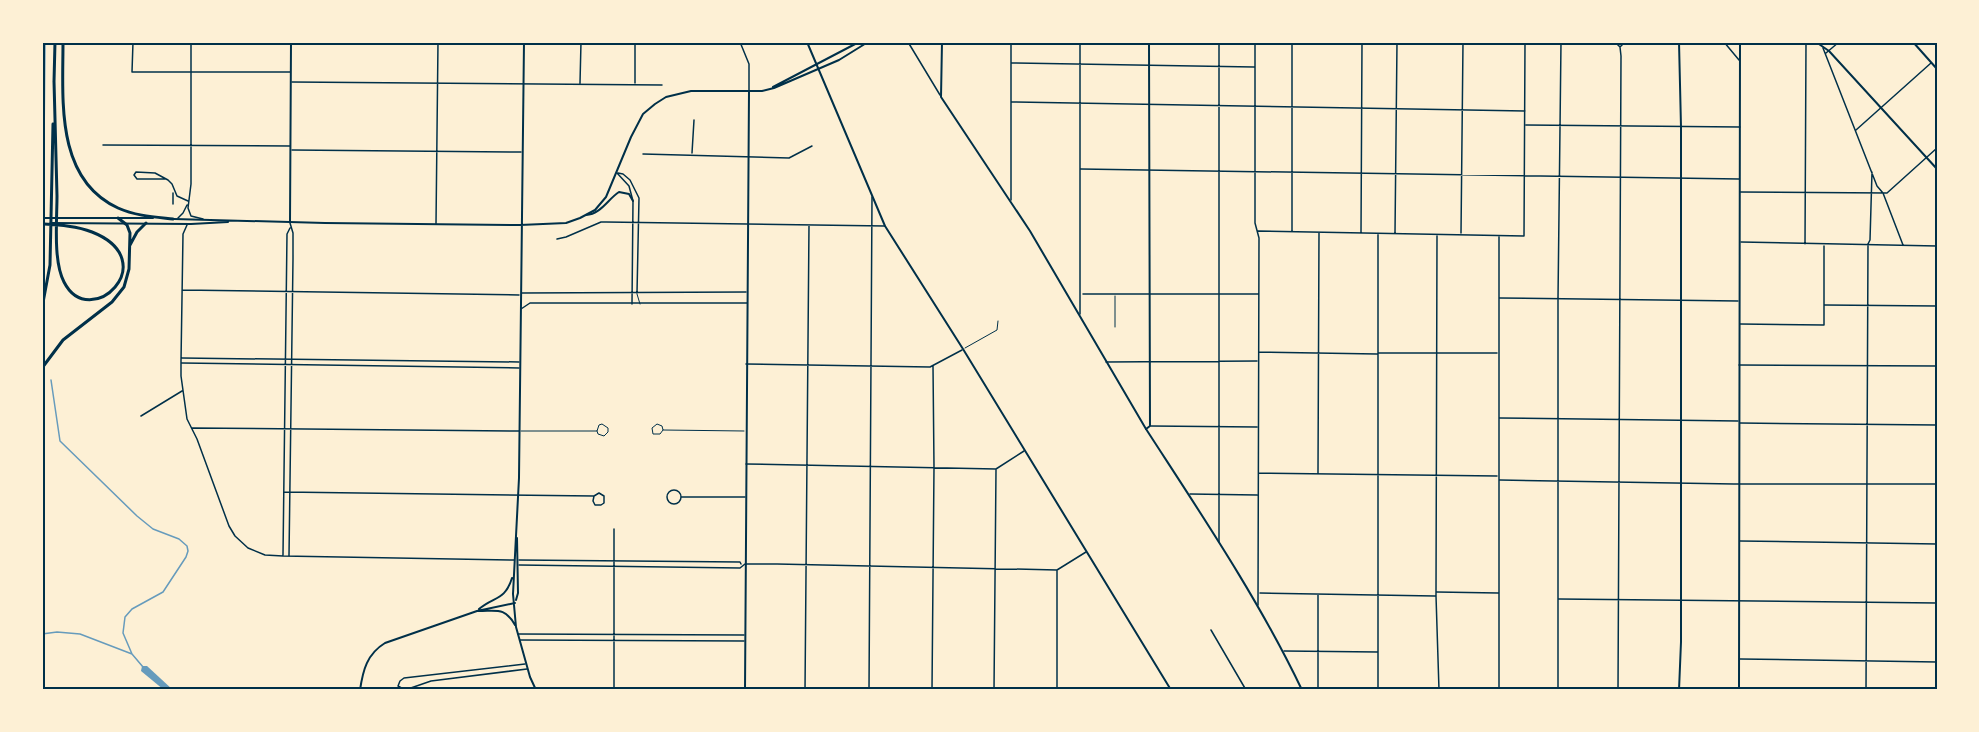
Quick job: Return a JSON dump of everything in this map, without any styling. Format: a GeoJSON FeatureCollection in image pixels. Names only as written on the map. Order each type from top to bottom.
{"type":"FeatureCollection","features":[{"type":"Feature","properties":{"kind":"highway"},"geometry":{"type":"LineString","coordinates":[[42,308],[50,265],[55,42]]}},
{"type":"Feature","properties":{"kind":"highway"},"geometry":{"type":"LineString","coordinates":[[63,42],[64,127],[70,150],[82,177],[94,191],[118,208],[139,215],[174,219]]}},
{"type":"Feature","properties":{"kind":"highway"},"geometry":{"type":"LineString","coordinates":[[42,223],[65,225],[96,234],[117,250],[122,260],[122,274],[118,285],[110,294],[95,299],[80,297],[67,288],[61,275],[57,231],[54,81]]}},
{"type":"Feature","properties":{"kind":"highway"},"geometry":{"type":"LineString","coordinates":[[42,368],[63,340],[120,294],[128,276],[130,246],[129,230],[118,218]]}},
{"type":"Feature","properties":{"kind":"highway"},"geometry":{"type":"LineString","coordinates":[[130,246],[137,232],[146,224]]}},
{"type":"Feature","properties":{"kind":"main road"},"geometry":{"type":"LineString","coordinates":[[290,222],[291,42]]}},
{"type":"Feature","properties":{"kind":"main road"},"geometry":{"type":"LineString","coordinates":[[524,42],[518,494],[514,573],[516,627],[527,669],[536,690]]}},
{"type":"Feature","properties":{"kind":"main road"},"geometry":{"type":"LineString","coordinates":[[808,42],[885,226],[963,349],[1171,690]]}},
{"type":"Feature","properties":{"kind":"main road"},"geometry":{"type":"LineString","coordinates":[[771,89],[859,42]]}},
{"type":"Feature","properties":{"kind":"main road"},"geometry":{"type":"LineString","coordinates":[[42,218],[557,225],[573,221],[599,206],[606,197],[638,121],[649,108],[665,97],[691,91],[771,89],[818,70],[868,42]]}},
{"type":"Feature","properties":{"kind":"main road"},"geometry":{"type":"LineString","coordinates":[[942,42],[941,97],[1011,201],[1146,429],[1219,542],[1283,651],[1302,690]]}},
{"type":"Feature","properties":{"kind":"main road"},"geometry":{"type":"LineString","coordinates":[[1146,429],[1150,426],[1149,42]]}},
{"type":"Feature","properties":{"kind":"main road"},"geometry":{"type":"LineString","coordinates":[[1679,42],[1681,127],[1681,642],[1679,690]]}},
{"type":"Feature","properties":{"kind":"main road"},"geometry":{"type":"LineString","coordinates":[[1739,690],[1740,42]]}},
{"type":"Feature","properties":{"kind":"main road"},"geometry":{"type":"LineString","coordinates":[[1816,42],[1829,51],[1937,169]]}},
{"type":"Feature","properties":{"kind":"main road"},"geometry":{"type":"LineString","coordinates":[[1913,42],[1937,69]]}},
{"type":"Feature","properties":{"kind":"main road"},"geometry":{"type":"LineString","coordinates":[[745,690],[743,565],[749,91]]}},
{"type":"Feature","properties":{"kind":"main road"},"geometry":{"type":"LineString","coordinates":[[586,215],[594,214],[619,192],[629,194],[633,201]]}},
{"type":"Feature","properties":{"kind":"main road"},"geometry":{"type":"LineString","coordinates":[[65,225],[218,224],[232,221]]}},
{"type":"Feature","properties":{"kind":"main road"},"geometry":{"type":"LineString","coordinates":[[515,603],[518,593],[519,565],[516,533]]}},
{"type":"Feature","properties":{"kind":"main road"},"geometry":{"type":"LineString","coordinates":[[477,610],[506,592],[514,573]]}},
{"type":"Feature","properties":{"kind":"main road"},"geometry":{"type":"LineString","coordinates":[[360,690],[366,662],[380,646],[477,610],[515,603]]}},
{"type":"Feature","properties":{"kind":"main road"},"geometry":{"type":"LineString","coordinates":[[477,610],[505,612],[516,627]]}},
{"type":"Feature","properties":{"kind":"street"},"geometry":{"type":"LineString","coordinates":[[133,42],[132,72],[291,72]]}},
{"type":"Feature","properties":{"kind":"street"},"geometry":{"type":"LineString","coordinates":[[191,42],[191,191],[188,210],[190,215],[206,219]]}},
{"type":"Feature","properties":{"kind":"street"},"geometry":{"type":"LineString","coordinates":[[436,224],[438,42]]}},
{"type":"Feature","properties":{"kind":"street"},"geometry":{"type":"LineString","coordinates":[[580,85],[581,42]]}},
{"type":"Feature","properties":{"kind":"street"},"geometry":{"type":"LineString","coordinates":[[635,42],[636,85]]}},
{"type":"Feature","properties":{"kind":"street"},"geometry":{"type":"LineString","coordinates":[[740,42],[749,64],[749,91]]}},
{"type":"Feature","properties":{"kind":"street"},"geometry":{"type":"LineString","coordinates":[[908,42],[941,97]]}},
{"type":"Feature","properties":{"kind":"street"},"geometry":{"type":"LineString","coordinates":[[1011,42],[1011,201]]}},
{"type":"Feature","properties":{"kind":"street"},"geometry":{"type":"LineString","coordinates":[[1080,42],[1080,318]]}},
{"type":"Feature","properties":{"kind":"street"},"geometry":{"type":"LineString","coordinates":[[1219,42],[1219,542]]}},
{"type":"Feature","properties":{"kind":"street"},"geometry":{"type":"LineString","coordinates":[[1255,42],[1255,224],[1259,238],[1258,607]]}},
{"type":"Feature","properties":{"kind":"street"},"geometry":{"type":"LineString","coordinates":[[1292,42],[1292,232]]}},
{"type":"Feature","properties":{"kind":"street"},"geometry":{"type":"LineString","coordinates":[[1361,233],[1362,42]]}},
{"type":"Feature","properties":{"kind":"street"},"geometry":{"type":"LineString","coordinates":[[1395,234],[1396,42]]}},
{"type":"Feature","properties":{"kind":"street"},"geometry":{"type":"LineString","coordinates":[[1461,235],[1463,42]]}},
{"type":"Feature","properties":{"kind":"street"},"geometry":{"type":"LineString","coordinates":[[1257,231],[1524,236],[1525,42]]}},
{"type":"Feature","properties":{"kind":"street"},"geometry":{"type":"LineString","coordinates":[[1558,690],[1558,299],[1561,42]]}},
{"type":"Feature","properties":{"kind":"street"},"geometry":{"type":"LineString","coordinates":[[1615,42],[1620,47],[1622,56],[1618,690]]}},
{"type":"Feature","properties":{"kind":"street"},"geometry":{"type":"LineString","coordinates":[[1620,47],[1625,42]]}},
{"type":"Feature","properties":{"kind":"street"},"geometry":{"type":"LineString","coordinates":[[1724,42],[1740,61]]}},
{"type":"Feature","properties":{"kind":"street"},"geometry":{"type":"LineString","coordinates":[[1805,244],[1806,42]]}},
{"type":"Feature","properties":{"kind":"street"},"geometry":{"type":"LineString","coordinates":[[1825,54],[1839,42]]}},
{"type":"Feature","properties":{"kind":"street"},"geometry":{"type":"LineString","coordinates":[[1821,44],[1903,246]]}},
{"type":"Feature","properties":{"kind":"street"},"geometry":{"type":"LineString","coordinates":[[1011,63],[1255,67]]}},
{"type":"Feature","properties":{"kind":"street"},"geometry":{"type":"LineString","coordinates":[[1856,131],[1932,63]]}},
{"type":"Feature","properties":{"kind":"street"},"geometry":{"type":"LineString","coordinates":[[291,82],[663,85]]}},
{"type":"Feature","properties":{"kind":"street"},"geometry":{"type":"LineString","coordinates":[[1011,102],[1525,111]]}},
{"type":"Feature","properties":{"kind":"street"},"geometry":{"type":"LineString","coordinates":[[692,154],[694,120]]}},
{"type":"Feature","properties":{"kind":"street"},"geometry":{"type":"LineString","coordinates":[[1525,125],[1740,128]]}},
{"type":"Feature","properties":{"kind":"street"},"geometry":{"type":"LineString","coordinates":[[103,145],[522,152]]}},
{"type":"Feature","properties":{"kind":"street"},"geometry":{"type":"LineString","coordinates":[[643,154],[792,157],[812,146]]}},
{"type":"Feature","properties":{"kind":"street"},"geometry":{"type":"LineString","coordinates":[[1740,192],[1887,193],[1937,148]]}},
{"type":"Feature","properties":{"kind":"street"},"geometry":{"type":"LineString","coordinates":[[1081,169],[1740,179]]}},
{"type":"Feature","properties":{"kind":"street"},"geometry":{"type":"LineString","coordinates":[[1866,690],[1868,244],[1872,171]]}},
{"type":"Feature","properties":{"kind":"street"},"geometry":{"type":"LineString","coordinates":[[166,179],[138,179],[134,175],[136,172],[152,172],[166,179],[172,183],[173,204]]}},
{"type":"Feature","properties":{"kind":"street"},"geometry":{"type":"LineString","coordinates":[[617,172],[628,186],[633,201],[632,304]]}},
{"type":"Feature","properties":{"kind":"street"},"geometry":{"type":"LineString","coordinates":[[617,172],[627,177],[637,191],[640,205],[637,293]]}},
{"type":"Feature","properties":{"kind":"street"},"geometry":{"type":"LineString","coordinates":[[173,190],[177,196],[189,201]]}},
{"type":"Feature","properties":{"kind":"street"},"geometry":{"type":"LineString","coordinates":[[869,690],[872,196]]}},
{"type":"Feature","properties":{"kind":"street"},"geometry":{"type":"LineString","coordinates":[[174,219],[183,214],[189,201]]}},
{"type":"Feature","properties":{"kind":"street"},"geometry":{"type":"LineString","coordinates":[[283,556],[287,234],[290,222]]}},
{"type":"Feature","properties":{"kind":"street"},"geometry":{"type":"LineString","coordinates":[[556,239],[601,222],[885,226]]}},
{"type":"Feature","properties":{"kind":"street"},"geometry":{"type":"LineString","coordinates":[[191,224],[185,228],[183,240],[181,363],[187,419],[229,526],[242,544],[265,555],[514,560]]}},
{"type":"Feature","properties":{"kind":"street"},"geometry":{"type":"LineString","coordinates":[[805,690],[809,225]]}},
{"type":"Feature","properties":{"kind":"street"},"geometry":{"type":"LineString","coordinates":[[289,556],[293,232],[290,228]]}},
{"type":"Feature","properties":{"kind":"street"},"geometry":{"type":"LineString","coordinates":[[1318,474],[1319,232]]}},
{"type":"Feature","properties":{"kind":"street"},"geometry":{"type":"LineString","coordinates":[[1378,234],[1378,690]]}},
{"type":"Feature","properties":{"kind":"street"},"geometry":{"type":"LineString","coordinates":[[1437,235],[1436,596],[1439,690]]}},
{"type":"Feature","properties":{"kind":"street"},"geometry":{"type":"LineString","coordinates":[[1499,235],[1499,690]]}},
{"type":"Feature","properties":{"kind":"street"},"geometry":{"type":"LineString","coordinates":[[1740,242],[1937,246]]}},
{"type":"Feature","properties":{"kind":"street"},"geometry":{"type":"LineString","coordinates":[[1739,324],[1824,325],[1824,244]]}},
{"type":"Feature","properties":{"kind":"street"},"geometry":{"type":"LineString","coordinates":[[182,290],[520,294],[746,292]]}},
{"type":"Feature","properties":{"kind":"street"},"geometry":{"type":"LineString","coordinates":[[1081,294],[1259,294]]}},
{"type":"Feature","properties":{"kind":"street"},"geometry":{"type":"LineString","coordinates":[[1499,298],[1739,301]]}},
{"type":"Feature","properties":{"kind":"street"},"geometry":{"type":"LineString","coordinates":[[520,309],[530,303],[747,303]]}},
{"type":"Feature","properties":{"kind":"street"},"geometry":{"type":"LineString","coordinates":[[1825,305],[1937,306]]}},
{"type":"Feature","properties":{"kind":"street"},"geometry":{"type":"LineString","coordinates":[[746,364],[933,366],[963,349]]}},
{"type":"Feature","properties":{"kind":"street"},"geometry":{"type":"LineString","coordinates":[[1258,352],[1499,353]]}},
{"type":"Feature","properties":{"kind":"street"},"geometry":{"type":"LineString","coordinates":[[181,358],[520,362]]}},
{"type":"Feature","properties":{"kind":"street"},"geometry":{"type":"LineString","coordinates":[[1106,362],[1258,361]]}},
{"type":"Feature","properties":{"kind":"street"},"geometry":{"type":"LineString","coordinates":[[181,363],[520,368]]}},
{"type":"Feature","properties":{"kind":"street"},"geometry":{"type":"LineString","coordinates":[[1738,365],[1937,366]]}},
{"type":"Feature","properties":{"kind":"street"},"geometry":{"type":"LineString","coordinates":[[932,690],[933,366]]}},
{"type":"Feature","properties":{"kind":"street"},"geometry":{"type":"LineString","coordinates":[[141,416],[183,391]]}},
{"type":"Feature","properties":{"kind":"street"},"geometry":{"type":"LineString","coordinates":[[1499,417],[1937,425]]}},
{"type":"Feature","properties":{"kind":"street"},"geometry":{"type":"LineString","coordinates":[[1150,426],[1258,427]]}},
{"type":"Feature","properties":{"kind":"street"},"geometry":{"type":"LineString","coordinates":[[191,428],[519,431]]}},
{"type":"Feature","properties":{"kind":"street"},"geometry":{"type":"LineString","coordinates":[[746,464],[996,469],[1024,451]]}},
{"type":"Feature","properties":{"kind":"street"},"geometry":{"type":"LineString","coordinates":[[994,690],[996,469]]}},
{"type":"Feature","properties":{"kind":"street"},"geometry":{"type":"LineString","coordinates":[[1258,473],[1498,476]]}},
{"type":"Feature","properties":{"kind":"street"},"geometry":{"type":"LineString","coordinates":[[1499,480],[1739,484],[1937,484]]}},
{"type":"Feature","properties":{"kind":"street"},"geometry":{"type":"LineString","coordinates":[[674,490],[679,492],[681,497],[674,505],[666,498],[668,493],[674,490]]}},
{"type":"Feature","properties":{"kind":"street"},"geometry":{"type":"LineString","coordinates":[[284,492],[594,496],[599,493],[603,495],[604,502],[601,505],[595,505],[592,500],[594,496]]}},
{"type":"Feature","properties":{"kind":"street"},"geometry":{"type":"LineString","coordinates":[[1188,494],[1258,495]]}},
{"type":"Feature","properties":{"kind":"street"},"geometry":{"type":"LineString","coordinates":[[681,497],[745,497]]}},
{"type":"Feature","properties":{"kind":"street"},"geometry":{"type":"LineString","coordinates":[[614,529],[614,690]]}},
{"type":"Feature","properties":{"kind":"street"},"geometry":{"type":"LineString","coordinates":[[1739,541],[1937,544]]}},
{"type":"Feature","properties":{"kind":"street"},"geometry":{"type":"LineString","coordinates":[[519,565],[740,568],[743,565],[807,565],[1057,570],[1086,552]]}},
{"type":"Feature","properties":{"kind":"street"},"geometry":{"type":"LineString","coordinates":[[519,560],[740,562],[743,565]]}},
{"type":"Feature","properties":{"kind":"street"},"geometry":{"type":"LineString","coordinates":[[1057,570],[1057,690]]}},
{"type":"Feature","properties":{"kind":"street"},"geometry":{"type":"LineString","coordinates":[[1436,592],[1500,593]]}},
{"type":"Feature","properties":{"kind":"street"},"geometry":{"type":"LineString","coordinates":[[1258,593],[1436,596]]}},
{"type":"Feature","properties":{"kind":"street"},"geometry":{"type":"LineString","coordinates":[[1318,594],[1318,690]]}},
{"type":"Feature","properties":{"kind":"street"},"geometry":{"type":"LineString","coordinates":[[1558,599],[1937,603]]}},
{"type":"Feature","properties":{"kind":"street"},"geometry":{"type":"LineString","coordinates":[[1211,630],[1246,690]]}},
{"type":"Feature","properties":{"kind":"street"},"geometry":{"type":"LineString","coordinates":[[518,634],[745,635]]}},
{"type":"Feature","properties":{"kind":"street"},"geometry":{"type":"LineString","coordinates":[[519,640],[745,640]]}},
{"type":"Feature","properties":{"kind":"street"},"geometry":{"type":"LineString","coordinates":[[1283,651],[1378,651]]}},
{"type":"Feature","properties":{"kind":"street"},"geometry":{"type":"LineString","coordinates":[[1739,659],[1937,662]]}},
{"type":"Feature","properties":{"kind":"street"},"geometry":{"type":"LineString","coordinates":[[526,663],[404,678],[399,686],[405,690],[431,681],[527,669]]}},
{"type":"Feature","properties":{"kind":"lane"},"geometry":{"type":"LineString","coordinates":[[637,293],[640,304]]}},
{"type":"Feature","properties":{"kind":"lane"},"geometry":{"type":"LineString","coordinates":[[1115,294],[1115,327]]}},
{"type":"Feature","properties":{"kind":"lane"},"geometry":{"type":"LineString","coordinates":[[963,349],[997,330],[998,321]]}},
{"type":"Feature","properties":{"kind":"lane"},"geometry":{"type":"LineString","coordinates":[[663,430],[746,431]]}},
{"type":"Feature","properties":{"kind":"lane"},"geometry":{"type":"LineString","coordinates":[[519,431],[597,431]]}},
{"type":"Feature","properties":{"kind":"water"},"geometry":{"type":"Polygon","coordinates":[[[142,666],[147,666],[173,690],[164,690],[141,671],[142,666]]]}},
{"type":"Feature","properties":{"kind":"waterway"},"geometry":{"type":"LineString","coordinates":[[43,250],[45,42]]}},
{"type":"Feature","properties":{"kind":"waterway"},"geometry":{"type":"LineString","coordinates":[[51,380],[60,441],[137,516],[153,529],[179,539],[187,546],[186,557],[163,592],[132,609],[125,617],[123,633],[132,654]]}},
{"type":"Feature","properties":{"kind":"waterway"},"geometry":{"type":"LineString","coordinates":[[42,634],[57,632],[80,634],[132,654],[143,667]]}}]}
